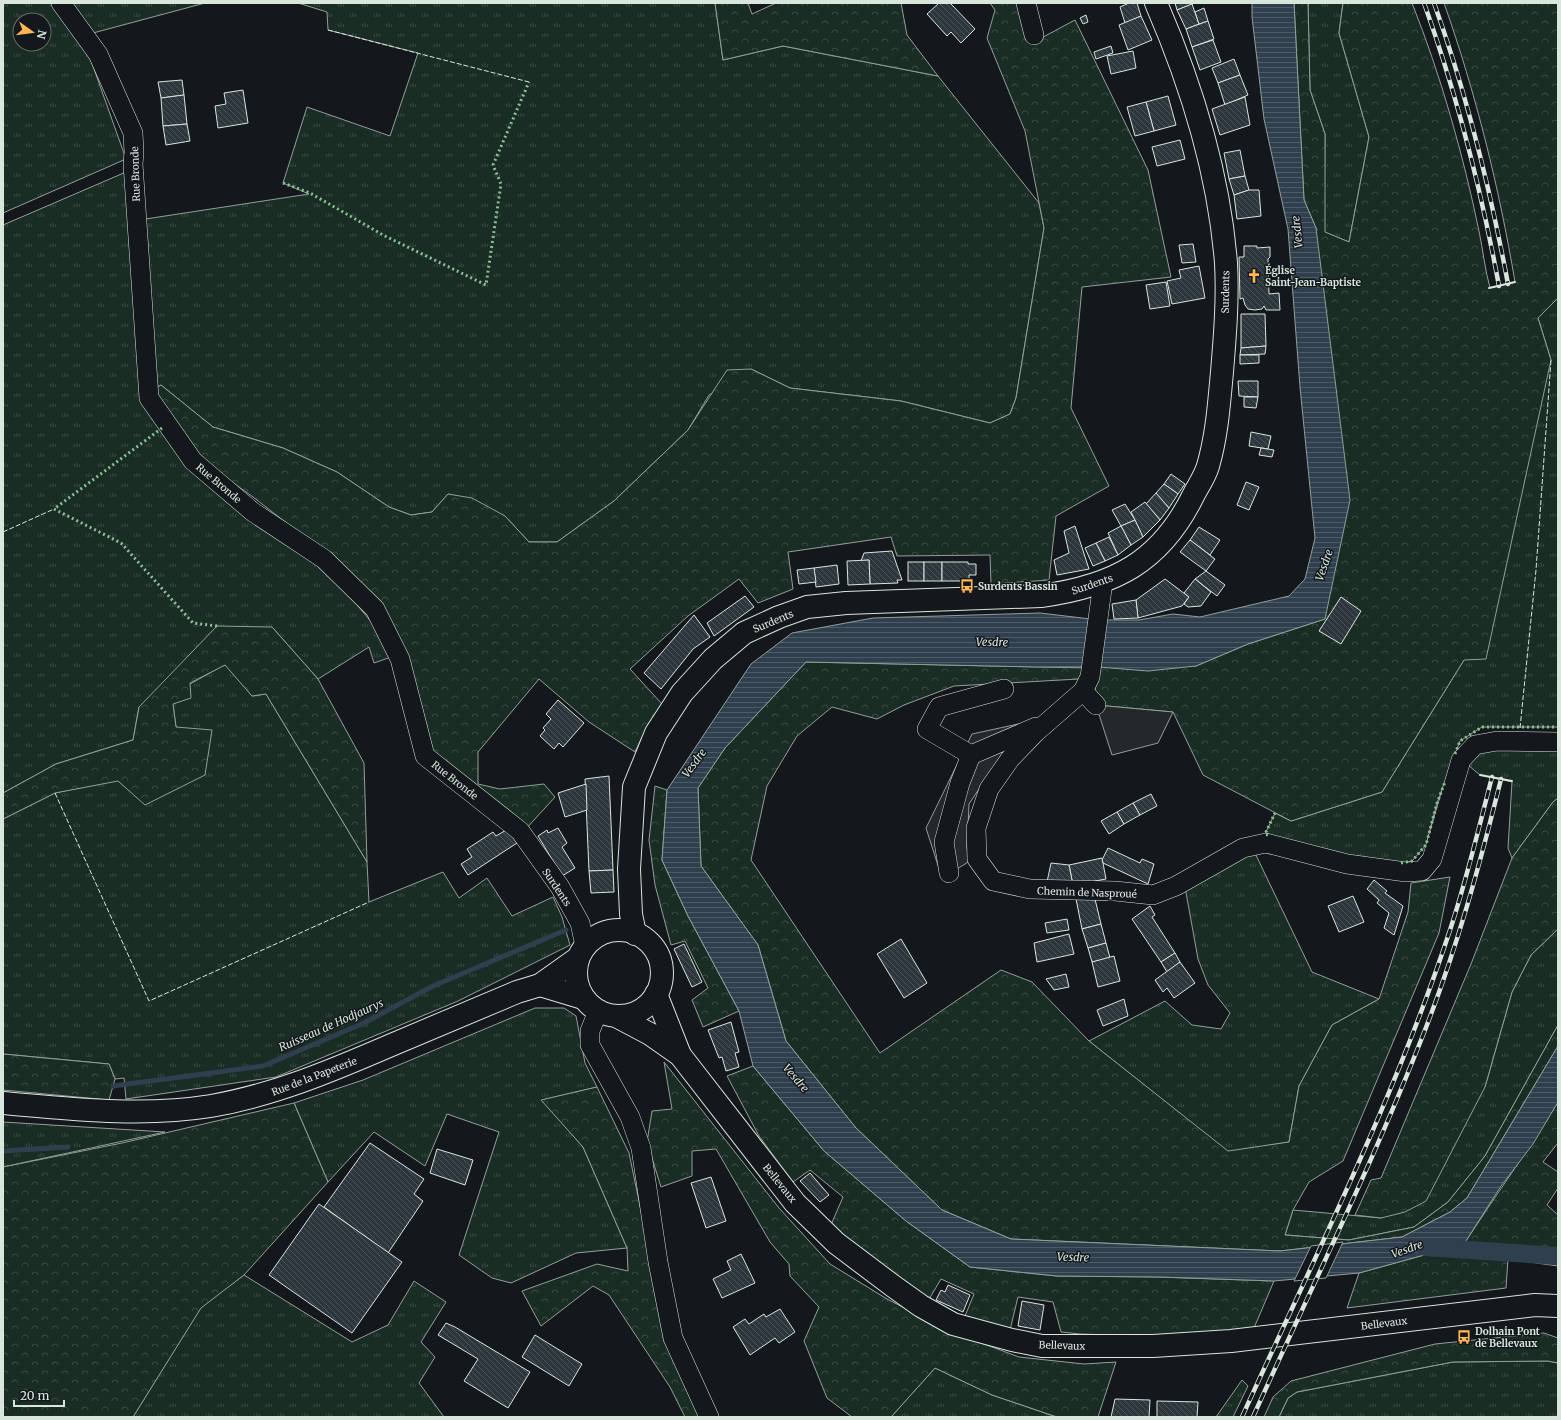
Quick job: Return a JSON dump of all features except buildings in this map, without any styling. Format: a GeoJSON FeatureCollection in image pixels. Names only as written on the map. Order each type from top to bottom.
{"type":"FeatureCollection","features":[{"type":"Feature","properties":{"kind":"main road","name":"Surdents"},"geometry":{"type":"LineString","coordinates":[[635,934],[631,914],[629,869],[634,787],[656,733],[682,693],[713,659],[744,633],[779,617],[807,608],[846,603],[1041,596],[1073,592],[1103,582],[1126,571],[1152,554],[1170,534],[1188,508],[1208,467],[1218,424],[1225,331],[1226,265],[1210,159],[1192,94],[1156,3]]}},
{"type":"Feature","properties":{"kind":"main road"},"geometry":{"type":"LineString","coordinates":[[540,985],[599,1008],[628,1015],[640,1011],[649,1004],[656,994],[662,971],[654,948],[646,940],[635,934],[622,930],[608,932],[596,937],[582,952],[576,972],[578,990],[599,1008]]}},
{"type":"Feature","properties":{"kind":"main road","name":"Rue de la Papeterie"},"geometry":{"type":"LineString","coordinates":[[3,1103],[107,1111],[177,1110],[245,1099],[274,1092],[315,1078],[517,992],[540,985],[582,952]]}},
{"type":"Feature","properties":{"kind":"main road","name":"Bellevaux"},"geometry":{"type":"LineString","coordinates":[[656,994],[680,1055],[795,1203],[836,1243],[921,1306],[953,1324],[1012,1340],[1042,1346],[1153,1346],[1231,1341],[1535,1305],[1558,1306]]}},
{"type":"Feature","properties":{"kind":"main road","name":"Bellevaux"},"geometry":{"type":"LineString","coordinates":[[599,1008],[650,1034],[680,1055]]}},
{"type":"Feature","properties":{"kind":"street","name":"Rue Bronde"},"geometry":{"type":"LineString","coordinates":[[61,3],[98,54],[133,133],[133,164],[149,398],[193,461],[253,512],[324,559],[375,610],[400,659],[425,756],[520,831]]}},
{"type":"Feature","properties":{"kind":"street"},"geometry":{"type":"LineString","coordinates":[[1026,3],[1034,35]]}},
{"type":"Feature","properties":{"kind":"street","name":"Chemin de Nasproué"},"geometry":{"type":"LineString","coordinates":[[1103,582],[1092,667],[1090,677],[1083,690],[1046,723],[1010,759],[989,789],[976,828],[976,840],[977,859],[993,881],[1030,889],[1114,890],[1153,895],[1176,886],[1243,848],[1266,843],[1347,864],[1406,872],[1422,871],[1432,859],[1461,760],[1475,745],[1497,741],[1558,742]]}},
{"type":"Feature","properties":{"kind":"street"},"geometry":{"type":"LineString","coordinates":[[971,754],[927,729],[939,707],[1004,689]]}},
{"type":"Feature","properties":{"kind":"street"},"geometry":{"type":"LineString","coordinates":[[1083,690],[1096,705]]}},
{"type":"Feature","properties":{"kind":"street"},"geometry":{"type":"LineString","coordinates":[[949,873],[944,842],[960,782],[971,754],[1046,723]]}},
{"type":"Feature","properties":{"kind":"street","name":"Surdents"},"geometry":{"type":"LineString","coordinates":[[520,831],[560,888],[580,923],[582,952]]}},
{"type":"Feature","properties":{"kind":"street"},"geometry":{"type":"LineString","coordinates":[[944,842],[976,840]]}},
{"type":"Feature","properties":{"kind":"street"},"geometry":{"type":"LineString","coordinates":[[599,1008],[590,1031],[590,1045],[630,1117],[641,1148],[658,1262],[673,1338],[709,1417]]}},
{"type":"Feature","properties":{"kind":"green space"},"geometry":{"type":"Polygon","coordinates":[[[3,3],[58,3],[83,38],[126,159],[3,213],[3,3]]]}},
{"type":"Feature","properties":{"kind":"green space"},"geometry":{"type":"Polygon","coordinates":[[[70,3],[205,3],[93,33],[70,3]]]}},
{"type":"Feature","properties":{"kind":"green space"},"geometry":{"type":"Polygon","coordinates":[[[298,3],[715,3],[723,60],[783,46],[938,76],[1039,203],[1044,228],[1016,398],[1010,414],[990,423],[901,401],[790,388],[751,369],[709,395],[688,430],[614,501],[557,542],[529,542],[505,516],[448,494],[432,512],[411,515],[389,507],[337,472],[283,448],[213,427],[161,385],[154,389],[139,220],[309,194],[283,183],[307,107],[390,136],[418,53],[328,30],[327,12],[298,3]]]}},
{"type":"Feature","properties":{"kind":"green space"},"geometry":{"type":"Polygon","coordinates":[[[715,3],[748,3],[752,14],[776,3],[901,3],[907,35],[938,76],[783,46],[723,60],[715,3]]]}},
{"type":"Feature","properties":{"kind":"green space"},"geometry":{"type":"Polygon","coordinates":[[[990,3],[1018,3],[1032,43],[1075,20],[1148,170],[1171,277],[1082,287],[1071,408],[1109,486],[1056,516],[1049,580],[991,584],[990,555],[897,556],[891,537],[788,552],[793,589],[758,603],[739,579],[688,616],[630,669],[662,704],[643,735],[635,752],[589,722],[539,679],[478,752],[478,784],[500,789],[544,784],[555,797],[524,831],[429,756],[411,665],[315,545],[207,464],[176,430],[154,389],[161,385],[213,427],[283,448],[337,472],[389,507],[411,515],[432,512],[448,494],[472,498],[505,516],[529,542],[557,542],[614,501],[688,430],[727,370],[751,369],[790,388],[901,401],[990,423],[1010,414],[1016,398],[1044,228],[1025,131],[987,38],[995,10],[990,3]]]}},
{"type":"Feature","properties":{"kind":"green space"},"geometry":{"type":"Polygon","coordinates":[[[1294,3],[1308,3],[1310,90],[1325,134],[1325,232],[1349,242],[1369,137],[1339,33],[1343,3],[1412,3],[1442,87],[1458,144],[1473,202],[1490,288],[1515,282],[1502,211],[1486,141],[1456,37],[1444,3],[1558,3],[1558,298],[1538,318],[1551,360],[1486,659],[1464,660],[1382,792],[1291,821],[1203,775],[1173,712],[1096,705],[1094,667],[1196,666],[1248,644],[1325,619],[1316,228],[1304,200],[1294,3]]]}},
{"type":"Feature","properties":{"kind":"green space"},"geometry":{"type":"Polygon","coordinates":[[[1308,3],[1343,3],[1339,33],[1369,137],[1349,242],[1324,232],[1325,134],[1310,90],[1308,3]]]}},
{"type":"Feature","properties":{"kind":"green space"},"geometry":{"type":"Polygon","coordinates":[[[126,172],[143,403],[321,562],[379,631],[394,656],[374,663],[369,647],[318,679],[272,627],[139,707],[133,740],[56,764],[3,793],[3,225],[126,172]]]}},
{"type":"Feature","properties":{"kind":"green space"},"geometry":{"type":"Polygon","coordinates":[[[1558,298],[1558,727],[1482,727],[1460,741],[1437,803],[1426,845],[1412,861],[1389,866],[1319,851],[1265,834],[1275,813],[1291,821],[1382,792],[1464,660],[1551,360],[1538,318],[1558,298]]]}},
{"type":"Feature","properties":{"kind":"green space"},"geometry":{"type":"Polygon","coordinates":[[[217,626],[272,627],[318,679],[364,763],[367,862],[266,694],[252,696],[225,665],[190,683],[191,698],[173,704],[176,727],[212,730],[205,775],[145,805],[118,781],[55,793],[3,819],[3,793],[56,764],[133,740],[139,707],[217,626]]]}},
{"type":"Feature","properties":{"kind":"green space"},"geometry":{"type":"Polygon","coordinates":[[[806,662],[1088,668],[1079,679],[954,686],[904,705],[877,719],[832,707],[797,736],[767,786],[751,860],[880,1053],[1001,970],[1032,982],[1089,1041],[1228,1151],[1289,1142],[1299,1086],[1332,1025],[1379,999],[1408,912],[1411,883],[1450,877],[1439,933],[1343,1161],[1309,1182],[1293,1210],[1285,1235],[1349,1240],[1414,1227],[1448,1202],[1485,1156],[1558,1025],[1558,1046],[1467,1198],[1450,1212],[1402,1237],[1280,1251],[1011,1239],[942,1210],[856,1128],[786,1041],[758,945],[701,866],[698,788],[725,748],[806,662]]]}},
{"type":"Feature","properties":{"kind":"green space"},"geometry":{"type":"Polygon","coordinates":[[[226,664],[252,696],[266,694],[367,862],[369,902],[443,872],[459,898],[487,878],[512,916],[553,897],[562,917],[570,945],[458,1001],[276,1077],[126,1099],[124,1078],[115,1079],[109,1064],[3,1054],[3,819],[55,793],[118,780],[176,727],[173,704],[190,684],[226,664]]]}},
{"type":"Feature","properties":{"kind":"green space"},"geometry":{"type":"Polygon","coordinates":[[[1558,745],[1558,798],[1553,802],[1512,858],[1508,848],[1512,782],[1480,775],[1468,765],[1480,751],[1558,745]]]}},
{"type":"Feature","properties":{"kind":"green space"},"geometry":{"type":"Polygon","coordinates":[[[655,786],[667,790],[662,860],[688,916],[739,1011],[703,1027],[692,1000],[708,988],[685,941],[671,945],[655,885],[649,840],[655,786]]]}},
{"type":"Feature","properties":{"kind":"green space"},"geometry":{"type":"Polygon","coordinates":[[[1558,798],[1558,929],[1531,955],[1512,992],[1485,1087],[1426,1201],[1405,1212],[1381,1218],[1355,1215],[1371,1180],[1381,1178],[1471,964],[1512,858],[1553,802],[1558,798]]]}},
{"type":"Feature","properties":{"kind":"green space"},"geometry":{"type":"Polygon","coordinates":[[[1254,851],[1312,972],[1379,999],[1332,1025],[1299,1086],[1289,1142],[1228,1152],[1089,1041],[1165,1001],[1192,1025],[1221,1029],[1230,1013],[1208,985],[1198,959],[1185,887],[1254,851]]]}},
{"type":"Feature","properties":{"kind":"green space"},"geometry":{"type":"Polygon","coordinates":[[[1558,929],[1558,1025],[1485,1156],[1448,1202],[1414,1227],[1349,1240],[1285,1235],[1293,1210],[1381,1218],[1485,1087],[1512,992],[1531,955],[1558,929]]]}},
{"type":"Feature","properties":{"kind":"green space"},"geometry":{"type":"Polygon","coordinates":[[[535,1008],[564,1008],[576,1016],[585,1063],[597,1087],[542,1100],[583,1147],[627,1248],[576,1253],[511,1283],[492,1278],[459,1255],[499,1132],[447,1114],[425,1166],[374,1132],[328,1182],[294,1103],[363,1080],[535,1008]]]}},
{"type":"Feature","properties":{"kind":"green space"},"geometry":{"type":"Polygon","coordinates":[[[3,1054],[109,1064],[115,1079],[109,1100],[3,1090],[3,1054]]]}},
{"type":"Feature","properties":{"kind":"green space"},"geometry":{"type":"Polygon","coordinates":[[[664,1062],[779,1208],[830,1264],[887,1299],[949,1331],[1019,1357],[1084,1364],[1116,1362],[1098,1417],[1057,1417],[992,1395],[935,1368],[891,1417],[852,1417],[827,1398],[804,1341],[819,1307],[790,1276],[789,1264],[770,1242],[716,1149],[692,1151],[692,1176],[661,1187],[647,1142],[652,1111],[672,1109],[664,1062]]]}},
{"type":"Feature","properties":{"kind":"green space"},"geometry":{"type":"Polygon","coordinates":[[[753,1066],[824,1151],[906,1221],[970,1267],[1057,1276],[1159,1277],[1274,1281],[1254,1328],[1179,1337],[1061,1332],[1053,1302],[1018,1297],[1010,1330],[963,1321],[974,1294],[941,1279],[928,1301],[827,1234],[843,1197],[810,1170],[793,1182],[759,1136],[727,1076],[753,1066]]]}},
{"type":"Feature","properties":{"kind":"green space"},"geometry":{"type":"Polygon","coordinates":[[[597,1087],[629,1153],[667,1336],[701,1417],[685,1417],[670,1387],[609,1295],[593,1286],[541,1326],[522,1291],[597,1264],[628,1271],[627,1248],[583,1147],[541,1100],[597,1087]]]}},
{"type":"Feature","properties":{"kind":"green space"},"geometry":{"type":"Polygon","coordinates":[[[1558,1102],[1558,1143],[1543,1162],[1558,1172],[1558,1188],[1547,1205],[1558,1215],[1558,1266],[1508,1259],[1506,1288],[1347,1308],[1359,1273],[1464,1244],[1558,1102]]]}},
{"type":"Feature","properties":{"kind":"green space"},"geometry":{"type":"Polygon","coordinates":[[[294,1103],[328,1182],[244,1275],[201,1308],[133,1417],[3,1417],[3,1167],[122,1143],[294,1103]]]}},
{"type":"Feature","properties":{"kind":"green space"},"geometry":{"type":"Polygon","coordinates":[[[3,1122],[165,1132],[3,1167],[3,1122]]]}},
{"type":"Feature","properties":{"kind":"green space"},"geometry":{"type":"Polygon","coordinates":[[[244,1275],[352,1342],[388,1325],[414,1281],[446,1302],[421,1342],[435,1357],[419,1383],[444,1417],[133,1417],[201,1307],[244,1275]]]}},
{"type":"Feature","properties":{"kind":"green space"},"geometry":{"type":"Polygon","coordinates":[[[1544,1333],[1558,1338],[1558,1363],[1548,1361],[1453,1362],[1297,1392],[1288,1398],[1279,1417],[1264,1417],[1273,1397],[1291,1381],[1435,1344],[1544,1333]]]}},
{"type":"Feature","properties":{"kind":"green space"},"geometry":{"type":"Polygon","coordinates":[[[1548,1361],[1558,1363],[1558,1417],[1279,1417],[1288,1398],[1297,1392],[1453,1362],[1548,1361]]]}},
{"type":"Feature","properties":{"kind":"green space"},"geometry":{"type":"Polygon","coordinates":[[[935,1368],[992,1395],[1057,1417],[891,1417],[935,1368]]]}},
{"type":"Feature","properties":{"kind":"green space"},"geometry":{"type":"Polygon","coordinates":[[[1242,1380],[1248,1386],[1233,1417],[1216,1417],[1242,1380]]]}},
{"type":"Feature","properties":{"kind":"shaded area"},"geometry":{"type":"Polygon","coordinates":[[[1096,705],[1173,712],[1158,743],[1112,755],[1096,705]]]}},
{"type":"Feature","properties":{"kind":"shaded area"},"geometry":{"type":"Polygon","coordinates":[[[1023,723],[969,804],[967,848],[970,861],[942,878],[926,828],[972,734],[1023,723]]]}},
{"type":"Feature","properties":{"kind":"water","name":"Vesdre"},"geometry":{"type":"Polygon","coordinates":[[[1252,3],[1294,3],[1304,200],[1316,228],[1350,500],[1325,619],[1248,644],[1196,666],[1148,671],[1098,667],[806,662],[725,748],[698,788],[701,866],[758,945],[786,1041],[856,1128],[942,1210],[1011,1239],[1280,1251],[1402,1237],[1450,1212],[1467,1198],[1558,1046],[1558,1102],[1533,1144],[1501,1186],[1464,1244],[1359,1273],[1274,1281],[1159,1277],[1057,1276],[970,1267],[906,1221],[824,1151],[753,1066],[739,1011],[688,916],[662,860],[667,790],[751,664],[792,633],[873,618],[1040,613],[1099,620],[1139,620],[1173,614],[1200,617],[1289,596],[1305,579],[1315,538],[1300,387],[1288,229],[1264,119],[1252,17],[1252,3]]]}},
{"type":"Feature","properties":{"kind":"pier"},"geometry":{"type":"Polygon","coordinates":[[[1343,1242],[1326,1278],[1294,1281],[1311,1246],[1343,1242]]]}},
{"type":"Feature","properties":{"kind":"waterway","name":"Ruisseau de Hodjaurys"},"geometry":{"type":"LineString","coordinates":[[113,1086],[263,1066],[364,1023],[433,986],[566,930]]}},
{"type":"Feature","properties":{"kind":"waterway","name":"Ruisseau de Hodjaurys"},"geometry":{"type":"LineString","coordinates":[[3,1151],[68,1147]]}},
{"type":"Feature","properties":{"kind":"waterway","name":"Vesdre"},"geometry":{"type":"LineString","coordinates":[[1425,1247],[1558,1256]]}},
{"type":"Feature","properties":{"kind":"railway"},"geometry":{"type":"LineString","coordinates":[[1424,3],[1447,72],[1467,143],[1499,286]]}},
{"type":"Feature","properties":{"kind":"railway"},"geometry":{"type":"LineString","coordinates":[[1434,3],[1457,72],[1477,142],[1508,284]]}},
{"type":"Feature","properties":{"kind":"railway"},"geometry":{"type":"LineString","coordinates":[[1242,1417],[1326,1236],[1380,1114],[1405,1052],[1429,990],[1457,909],[1492,777]]}},
{"type":"Feature","properties":{"kind":"railway"},"geometry":{"type":"LineString","coordinates":[[1253,1417],[1385,1128],[1425,1030],[1458,937],[1485,843],[1501,779]]}},
{"type":"Feature","properties":{"kind":"hedge"},"geometry":{"type":"LineString","coordinates":[[283,183],[310,193],[383,235],[486,285],[501,184],[493,165],[529,82]]}},
{"type":"Feature","properties":{"kind":"hedge"},"geometry":{"type":"LineString","coordinates":[[162,428],[54,509],[121,543],[193,623],[217,626]]}},
{"type":"Feature","properties":{"kind":"hedge"},"geometry":{"type":"LineString","coordinates":[[1455,754],[1460,741],[1482,727],[1558,727]]}},
{"type":"Feature","properties":{"kind":"hedge"},"geometry":{"type":"LineString","coordinates":[[1401,863],[1412,861],[1426,845],[1437,803],[1445,782]]}},
{"type":"Feature","properties":{"kind":"hedge"},"geometry":{"type":"LineString","coordinates":[[1268,835],[1265,834],[1275,813]]}},
{"type":"Feature","properties":{"kind":"fence"},"geometry":{"type":"LineString","coordinates":[[328,30],[529,82]]}},
{"type":"Feature","properties":{"kind":"fence"},"geometry":{"type":"LineString","coordinates":[[1520,728],[1536,570],[1551,360]]}},
{"type":"Feature","properties":{"kind":"fence"},"geometry":{"type":"LineString","coordinates":[[3,532],[54,509]]}},
{"type":"Feature","properties":{"kind":"fence"},"geometry":{"type":"LineString","coordinates":[[55,793],[149,1001],[369,902]]}},
{"type":"Feature","properties":{"kind":"wall"},"geometry":{"type":"LineString","coordinates":[[1489,288],[1515,282]]}},
{"type":"Feature","properties":{"kind":"wall"},"geometry":{"type":"LineString","coordinates":[[1480,775],[1512,781]]}},
{"type":"Feature","properties":{"kind":"place","name":"Église Saint-Jean-Baptiste"},"geometry":{"type":"Point","coordinates":[1254,276]}},
{"type":"Feature","properties":{"kind":"place","name":"Surdents Bassin"},"geometry":{"type":"Point","coordinates":[967,586]}},
{"type":"Feature","properties":{"kind":"place","name":"Dolhain Pont de Bellevaux"},"geometry":{"type":"Point","coordinates":[1464,1337]}}]}
